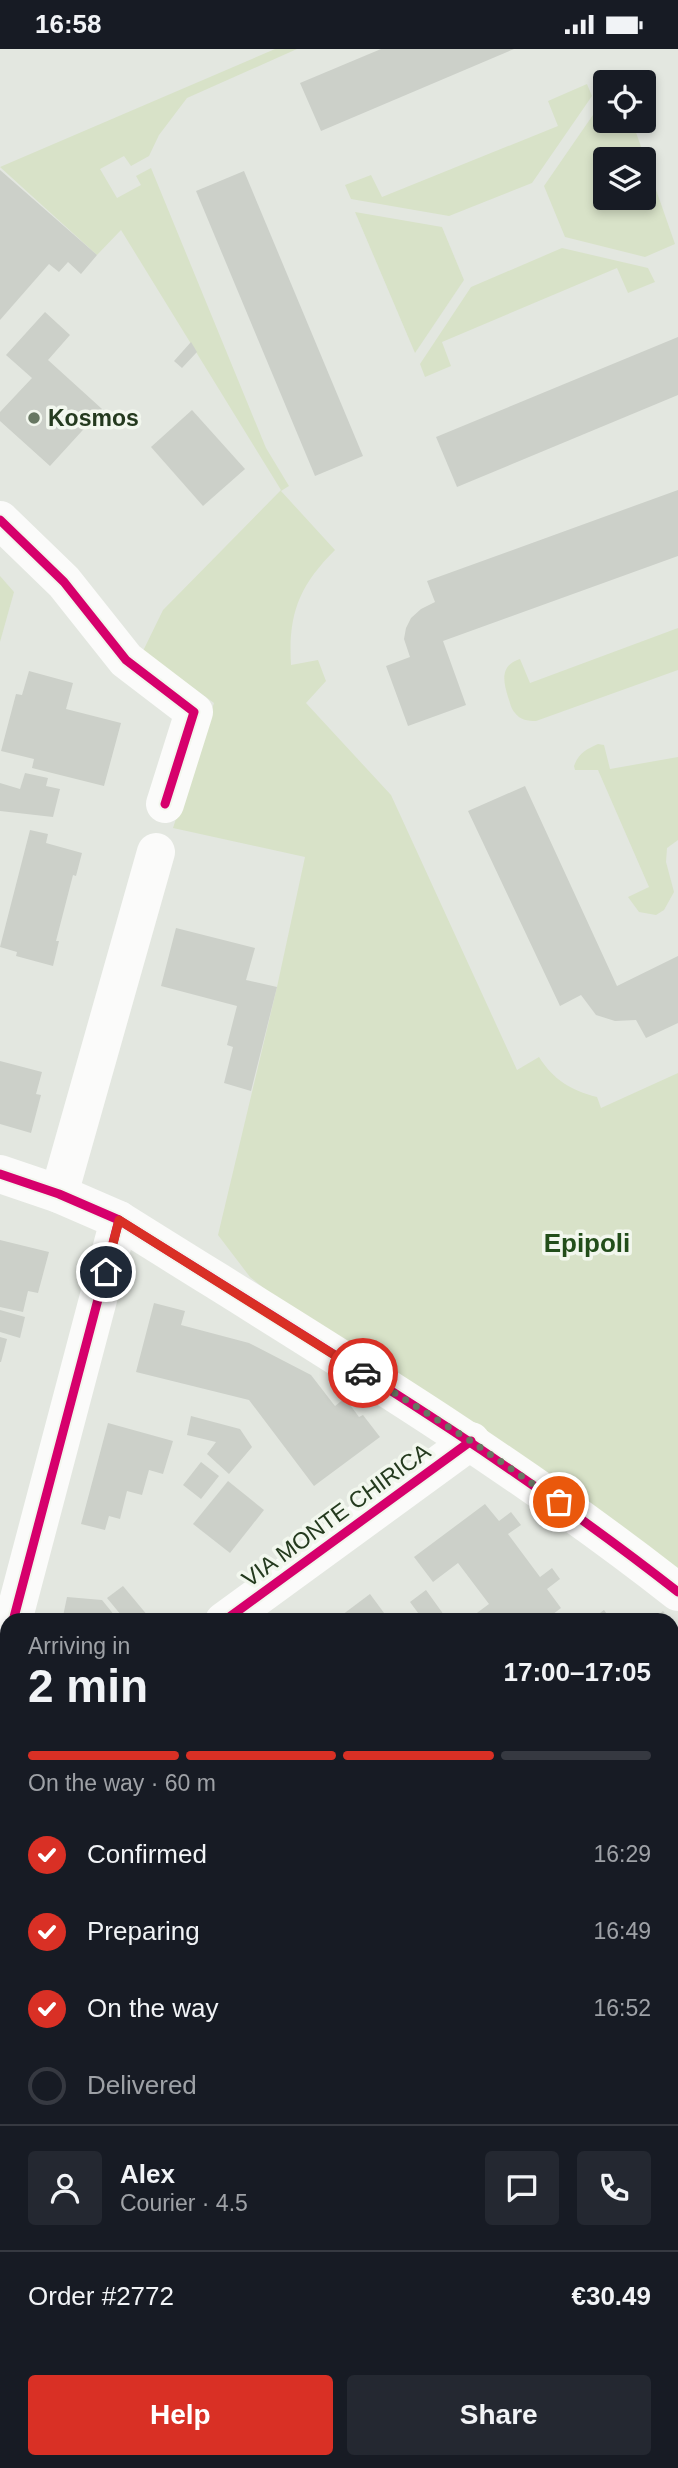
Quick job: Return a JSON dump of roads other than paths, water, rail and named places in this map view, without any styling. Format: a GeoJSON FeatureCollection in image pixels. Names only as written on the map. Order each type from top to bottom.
{"type":"FeatureCollection","features":[{"type":"Feature","properties":{"kind":"street"},"geometry":{"type":"LineString","coordinates":[[0,520],[64,582],[126,660],[194,712],[165,804]]}},
{"type":"Feature","properties":{"kind":"street"},"geometry":{"type":"LineString","coordinates":[[59,1193],[156,852]]}},
{"type":"Feature","properties":{"kind":"street"},"geometry":{"type":"LineString","coordinates":[[0,1174],[59,1193],[119,1220],[471,1441],[604,1533],[678,1592]]}},
{"type":"Feature","properties":{"kind":"street"},"geometry":{"type":"LineString","coordinates":[[15,1613],[119,1220]]}},
{"type":"Feature","properties":{"kind":"street","name":"VIA MONTE CHIRICA"},"geometry":{"type":"LineString","coordinates":[[235,1613],[471,1441]]}},
{"type":"Feature","properties":{"kind":"place","name":"Kosmos"},"geometry":{"type":"Point","coordinates":[34,418]}},
{"type":"Feature","properties":{"kind":"district","name":"Epipoli"},"geometry":{"type":"Point","coordinates":[587,1243]}}]}
